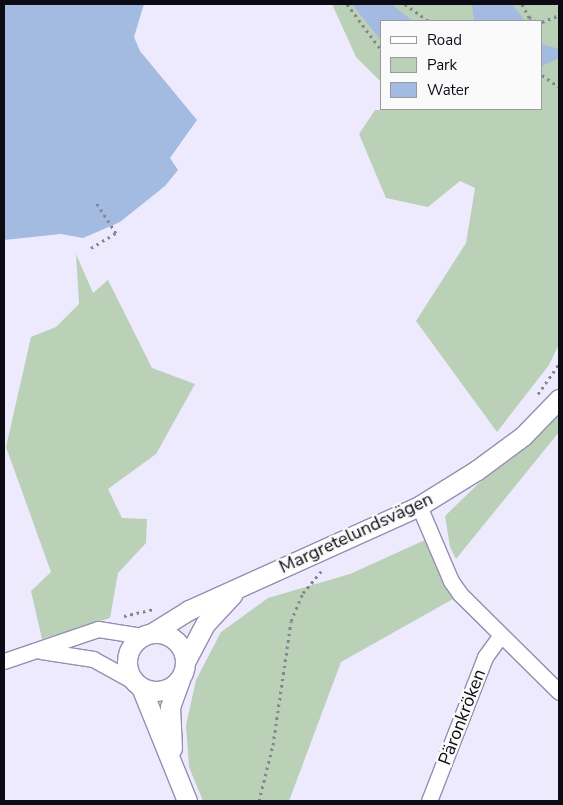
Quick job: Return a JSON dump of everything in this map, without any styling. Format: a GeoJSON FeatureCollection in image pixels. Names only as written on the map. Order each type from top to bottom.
{"type":"FeatureCollection","features":[{"type":"Feature","properties":{"kind":"street","name":"Margretelundsvägen"},"geometry":{"type":"LineString","coordinates":[[148,634],[189,610],[419,506],[477,470],[523,436],[559,399]]}},
{"type":"Feature","properties":{"kind":"street"},"geometry":{"type":"LineString","coordinates":[[419,506],[451,581],[500,636],[559,692]]}},
{"type":"Feature","properties":{"kind":"street","name":"Margretelundsvägen"},"geometry":{"type":"LineString","coordinates":[[185,662],[205,624],[243,586]]}},
{"type":"Feature","properties":{"kind":"street"},"geometry":{"type":"LineString","coordinates":[[4,661],[98,629],[163,634],[177,642],[185,662],[170,707],[175,771]]}},
{"type":"Feature","properties":{"kind":"street"},"geometry":{"type":"LineString","coordinates":[[148,634],[131,647],[127,656],[127,667],[137,684],[187,801]]}},
{"type":"Feature","properties":{"kind":"street","name":"Päronkröken"},"geometry":{"type":"LineString","coordinates":[[429,801],[485,657],[500,636]]}},
{"type":"Feature","properties":{"kind":"street"},"geometry":{"type":"LineString","coordinates":[[32,651],[66,652],[93,659],[137,684],[163,691],[180,680]]}},
{"type":"Feature","properties":{"kind":"path"},"geometry":{"type":"LineString","coordinates":[[347,4],[380,48]]}},
{"type":"Feature","properties":{"kind":"path"},"geometry":{"type":"LineString","coordinates":[[405,4],[427,20]]}},
{"type":"Feature","properties":{"kind":"path"},"geometry":{"type":"LineString","coordinates":[[522,4],[529,17],[534,20]]}},
{"type":"Feature","properties":{"kind":"path"},"geometry":{"type":"LineString","coordinates":[[543,22],[559,15]]}},
{"type":"Feature","properties":{"kind":"path"},"geometry":{"type":"LineString","coordinates":[[543,76],[559,87]]}},
{"type":"Feature","properties":{"kind":"path"},"geometry":{"type":"LineString","coordinates":[[91,248],[116,233],[96,202]]}},
{"type":"Feature","properties":{"kind":"path"},"geometry":{"type":"LineString","coordinates":[[259,801],[273,745],[291,621],[312,580],[329,566]]}},
{"type":"Feature","properties":{"kind":"green space"},"geometry":{"type":"Polygon","coordinates":[[[332,4],[556,4],[559,8],[559,344],[549,365],[497,432],[416,321],[466,243],[475,188],[460,181],[428,207],[386,198],[359,134],[375,110],[543,110],[543,20],[380,20],[380,81],[356,57],[332,4]]]}},
{"type":"Feature","properties":{"kind":"green space"},"geometry":{"type":"Polygon","coordinates":[[[76,254],[93,293],[108,280],[152,368],[195,384],[156,454],[108,489],[122,518],[147,519],[146,543],[118,573],[110,618],[42,639],[31,591],[51,572],[6,447],[31,337],[56,327],[79,304],[76,254]]]}},
{"type":"Feature","properties":{"kind":"green space"},"geometry":{"type":"Polygon","coordinates":[[[559,414],[559,432],[456,559],[450,547],[445,516],[478,484],[531,444],[559,414]]]}},
{"type":"Feature","properties":{"kind":"green space"},"geometry":{"type":"Polygon","coordinates":[[[425,540],[453,599],[341,662],[289,801],[203,801],[189,767],[186,725],[196,680],[221,632],[268,598],[350,574],[425,540]]]}},
{"type":"Feature","properties":{"kind":"water"},"geometry":{"type":"Polygon","coordinates":[[[4,4],[144,4],[134,37],[140,51],[197,120],[170,158],[178,170],[165,186],[120,222],[83,238],[61,234],[4,240],[4,4]]]}},
{"type":"Feature","properties":{"kind":"water"},"geometry":{"type":"Polygon","coordinates":[[[352,4],[391,4],[412,20],[380,20],[380,39],[352,4]]]}},
{"type":"Feature","properties":{"kind":"water"},"geometry":{"type":"Polygon","coordinates":[[[472,4],[512,4],[524,20],[474,20],[472,4]]]}},
{"type":"Feature","properties":{"kind":"water"},"geometry":{"type":"Polygon","coordinates":[[[543,44],[559,49],[559,58],[543,66],[543,44]]]}}]}
